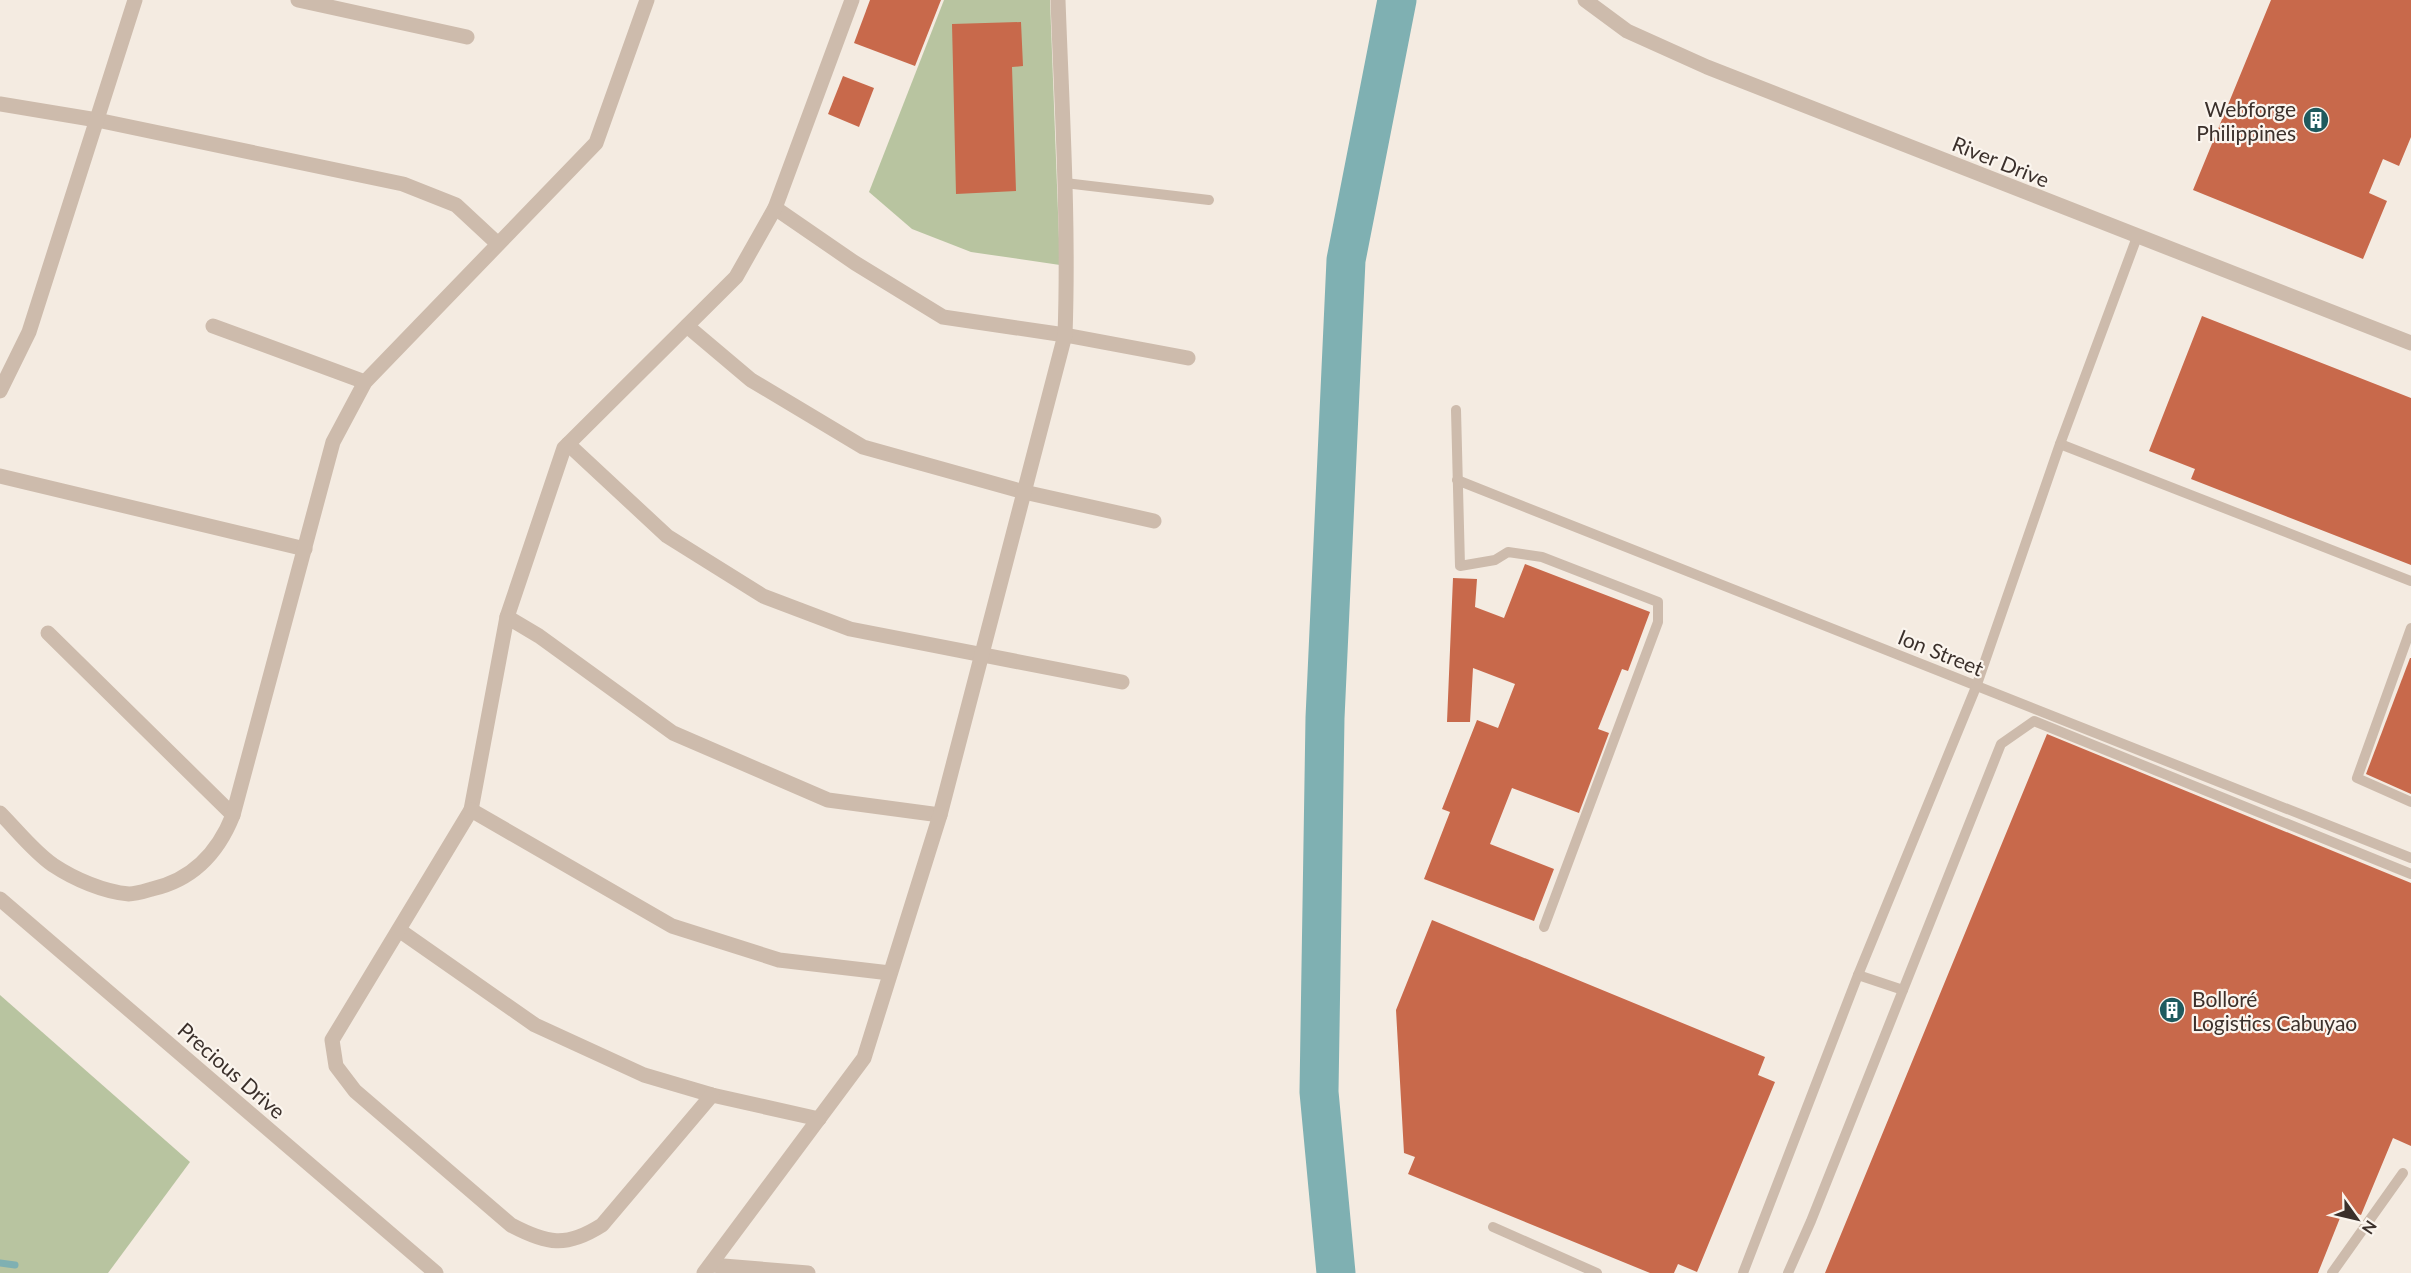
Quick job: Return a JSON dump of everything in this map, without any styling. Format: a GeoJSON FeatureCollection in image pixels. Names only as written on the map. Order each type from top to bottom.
{"type":"FeatureCollection","features":[{"type":"Feature","properties":{"kind":"street"},"geometry":{"type":"LineString","coordinates":[[0,391],[29,332],[135,0]]}},
{"type":"Feature","properties":{"kind":"street"},"geometry":{"type":"LineString","coordinates":[[298,0],[467,37]]}},
{"type":"Feature","properties":{"kind":"street"},"geometry":{"type":"LineString","coordinates":[[0,813],[52,864],[104,889],[131,894],[159,887],[186,877],[207,859],[225,835],[233,815],[333,442],[365,382],[596,143],[647,0]]}},
{"type":"Feature","properties":{"kind":"street"},"geometry":{"type":"LineString","coordinates":[[712,1095],[602,1225],[583,1237],[561,1242],[535,1237],[511,1225],[355,1090],[336,1066],[332,1040],[471,810],[507,617],[564,448],[736,277],[775,208],[852,0]]}},
{"type":"Feature","properties":{"kind":"street"},"geometry":{"type":"LineString","coordinates":[[708,1269],[864,1058],[940,815],[1065,335],[1067,273],[1058,0]]}},
{"type":"Feature","properties":{"kind":"street","name":"River Drive"},"geometry":{"type":"LineString","coordinates":[[1585,0],[1628,32],[1707,67],[2411,344]]}},
{"type":"Feature","properties":{"kind":"street"},"geometry":{"type":"LineString","coordinates":[[0,104],[97,120],[404,184],[456,205],[498,244]]}},
{"type":"Feature","properties":{"kind":"street"},"geometry":{"type":"LineString","coordinates":[[775,208],[855,263],[943,317],[1065,335],[1188,358]]}},
{"type":"Feature","properties":{"kind":"street"},"geometry":{"type":"LineString","coordinates":[[213,326],[365,382]]}},
{"type":"Feature","properties":{"kind":"street"},"geometry":{"type":"LineString","coordinates":[[687,326],[751,380],[863,447],[1024,492],[1154,521]]}},
{"type":"Feature","properties":{"kind":"street"},"geometry":{"type":"LineString","coordinates":[[568,444],[667,536],[763,596],[850,629],[1122,682]]}},
{"type":"Feature","properties":{"kind":"street"},"geometry":{"type":"LineString","coordinates":[[0,476],[305,549]]}},
{"type":"Feature","properties":{"kind":"street"},"geometry":{"type":"LineString","coordinates":[[507,617],[539,636],[673,733],[828,800],[940,815]]}},
{"type":"Feature","properties":{"kind":"street"},"geometry":{"type":"LineString","coordinates":[[48,633],[233,815]]}},
{"type":"Feature","properties":{"kind":"street"},"geometry":{"type":"LineString","coordinates":[[471,810],[672,926],[779,960],[890,973]]}},
{"type":"Feature","properties":{"kind":"street","name":"Precious Drive"},"geometry":{"type":"LineString","coordinates":[[0,899],[436,1273]]}},
{"type":"Feature","properties":{"kind":"street"},"geometry":{"type":"LineString","coordinates":[[399,930],[535,1025],[645,1075],[712,1095],[819,1119]]}},
{"type":"Feature","properties":{"kind":"street"},"geometry":{"type":"LineString","coordinates":[[708,1269],[808,1273]]}},
{"type":"Feature","properties":{"kind":"lane"},"geometry":{"type":"LineString","coordinates":[[1065,183],[1209,200]]}},
{"type":"Feature","properties":{"kind":"lane"},"geometry":{"type":"LineString","coordinates":[[1743,1273],[1858,975],[1976,687],[2060,444],[2137,237]]}},
{"type":"Feature","properties":{"kind":"lane"},"geometry":{"type":"LineString","coordinates":[[1456,410],[1460,566],[1495,560],[1508,552],[1542,557],[1658,602],[1658,622],[1544,927]]}},
{"type":"Feature","properties":{"kind":"lane"},"geometry":{"type":"LineString","coordinates":[[2060,444],[2411,581]]}},
{"type":"Feature","properties":{"kind":"lane","name":"Ion Street"},"geometry":{"type":"LineString","coordinates":[[1457,480],[2411,858]]}},
{"type":"Feature","properties":{"kind":"lane"},"geometry":{"type":"LineString","coordinates":[[2411,627],[2357,778],[2411,802]]}},
{"type":"Feature","properties":{"kind":"lane"},"geometry":{"type":"LineString","coordinates":[[1788,1273],[2001,744],[2034,721],[2411,873]]}},
{"type":"Feature","properties":{"kind":"lane"},"geometry":{"type":"LineString","coordinates":[[1858,975],[1903,990]]}},
{"type":"Feature","properties":{"kind":"lane"},"geometry":{"type":"LineString","coordinates":[[2332,1273],[2403,1173]]}},
{"type":"Feature","properties":{"kind":"lane"},"geometry":{"type":"LineString","coordinates":[[1493,1227],[1597,1273]]}},
{"type":"Feature","properties":{"kind":"green space"},"geometry":{"type":"Polygon","coordinates":[[[944,0],[1050,0],[1060,265],[971,252],[912,229],[869,192],[944,0]]]}},
{"type":"Feature","properties":{"kind":"green space"},"geometry":{"type":"Polygon","coordinates":[[[0,995],[190,1162],[108,1273],[0,1273],[0,995]]]}},
{"type":"Feature","properties":{"kind":"building"},"geometry":{"type":"Polygon","coordinates":[[[870,0],[941,0],[915,66],[854,43],[870,0]]]}},
{"type":"Feature","properties":{"kind":"building","name":"Webforge Philippines"},"geometry":{"type":"Polygon","coordinates":[[[2271,0],[2411,0],[2411,137],[2399,166],[2383,159],[2369,193],[2387,201],[2363,259],[2193,190],[2271,0]]]}},
{"type":"Feature","properties":{"kind":"building"},"geometry":{"type":"Polygon","coordinates":[[[1021,22],[1023,66],[1012,67],[1016,191],[956,194],[952,24],[1021,22]]]}},
{"type":"Feature","properties":{"kind":"building"},"geometry":{"type":"Polygon","coordinates":[[[843,76],[874,88],[859,127],[828,114],[843,76]]]}},
{"type":"Feature","properties":{"kind":"building"},"geometry":{"type":"Polygon","coordinates":[[[2202,316],[2411,398],[2411,565],[2191,479],[2195,469],[2149,451],[2202,316]]]}},
{"type":"Feature","properties":{"kind":"building"},"geometry":{"type":"Polygon","coordinates":[[[1525,564],[1650,612],[1628,671],[1622,669],[1598,729],[1609,733],[1579,813],[1512,788],[1490,844],[1554,869],[1534,921],[1424,879],[1450,812],[1442,809],[1477,720],[1498,728],[1515,684],[1473,668],[1470,722],[1447,722],[1453,578],[1477,579],[1475,607],[1504,618],[1525,564]]]}},
{"type":"Feature","properties":{"kind":"building"},"geometry":{"type":"Polygon","coordinates":[[[2411,658],[2411,794],[2366,774],[2411,658]]]}},
{"type":"Feature","properties":{"kind":"building","name":"Bolloré Logistics Cabuyao"},"geometry":{"type":"Polygon","coordinates":[[[2047,734],[2411,883],[2411,1146],[2393,1138],[2361,1215],[2344,1208],[2318,1273],[1825,1273],[2047,734]]]}},
{"type":"Feature","properties":{"kind":"building"},"geometry":{"type":"Polygon","coordinates":[[[1432,920],[1765,1057],[1758,1075],[1775,1082],[1697,1272],[1678,1264],[1674,1273],[1650,1273],[1408,1174],[1415,1157],[1404,1153],[1396,1010],[1432,920]]]}},
{"type":"Feature","properties":{"kind":"waterway"},"geometry":{"type":"LineString","coordinates":[[1336,1273],[1319,1092],[1325,718],[1346,260],[1397,0]]}},
{"type":"Feature","properties":{"kind":"waterway"},"geometry":{"type":"LineString","coordinates":[[0,1263],[15,1265]]}},
{"type":"Feature","properties":{"kind":"place","name":"Webforge Philippines"},"geometry":{"type":"Point","coordinates":[2316,120]}},
{"type":"Feature","properties":{"kind":"place","name":"Bolloré Logistics Cabuyao"},"geometry":{"type":"Point","coordinates":[2172,1010]}}]}
